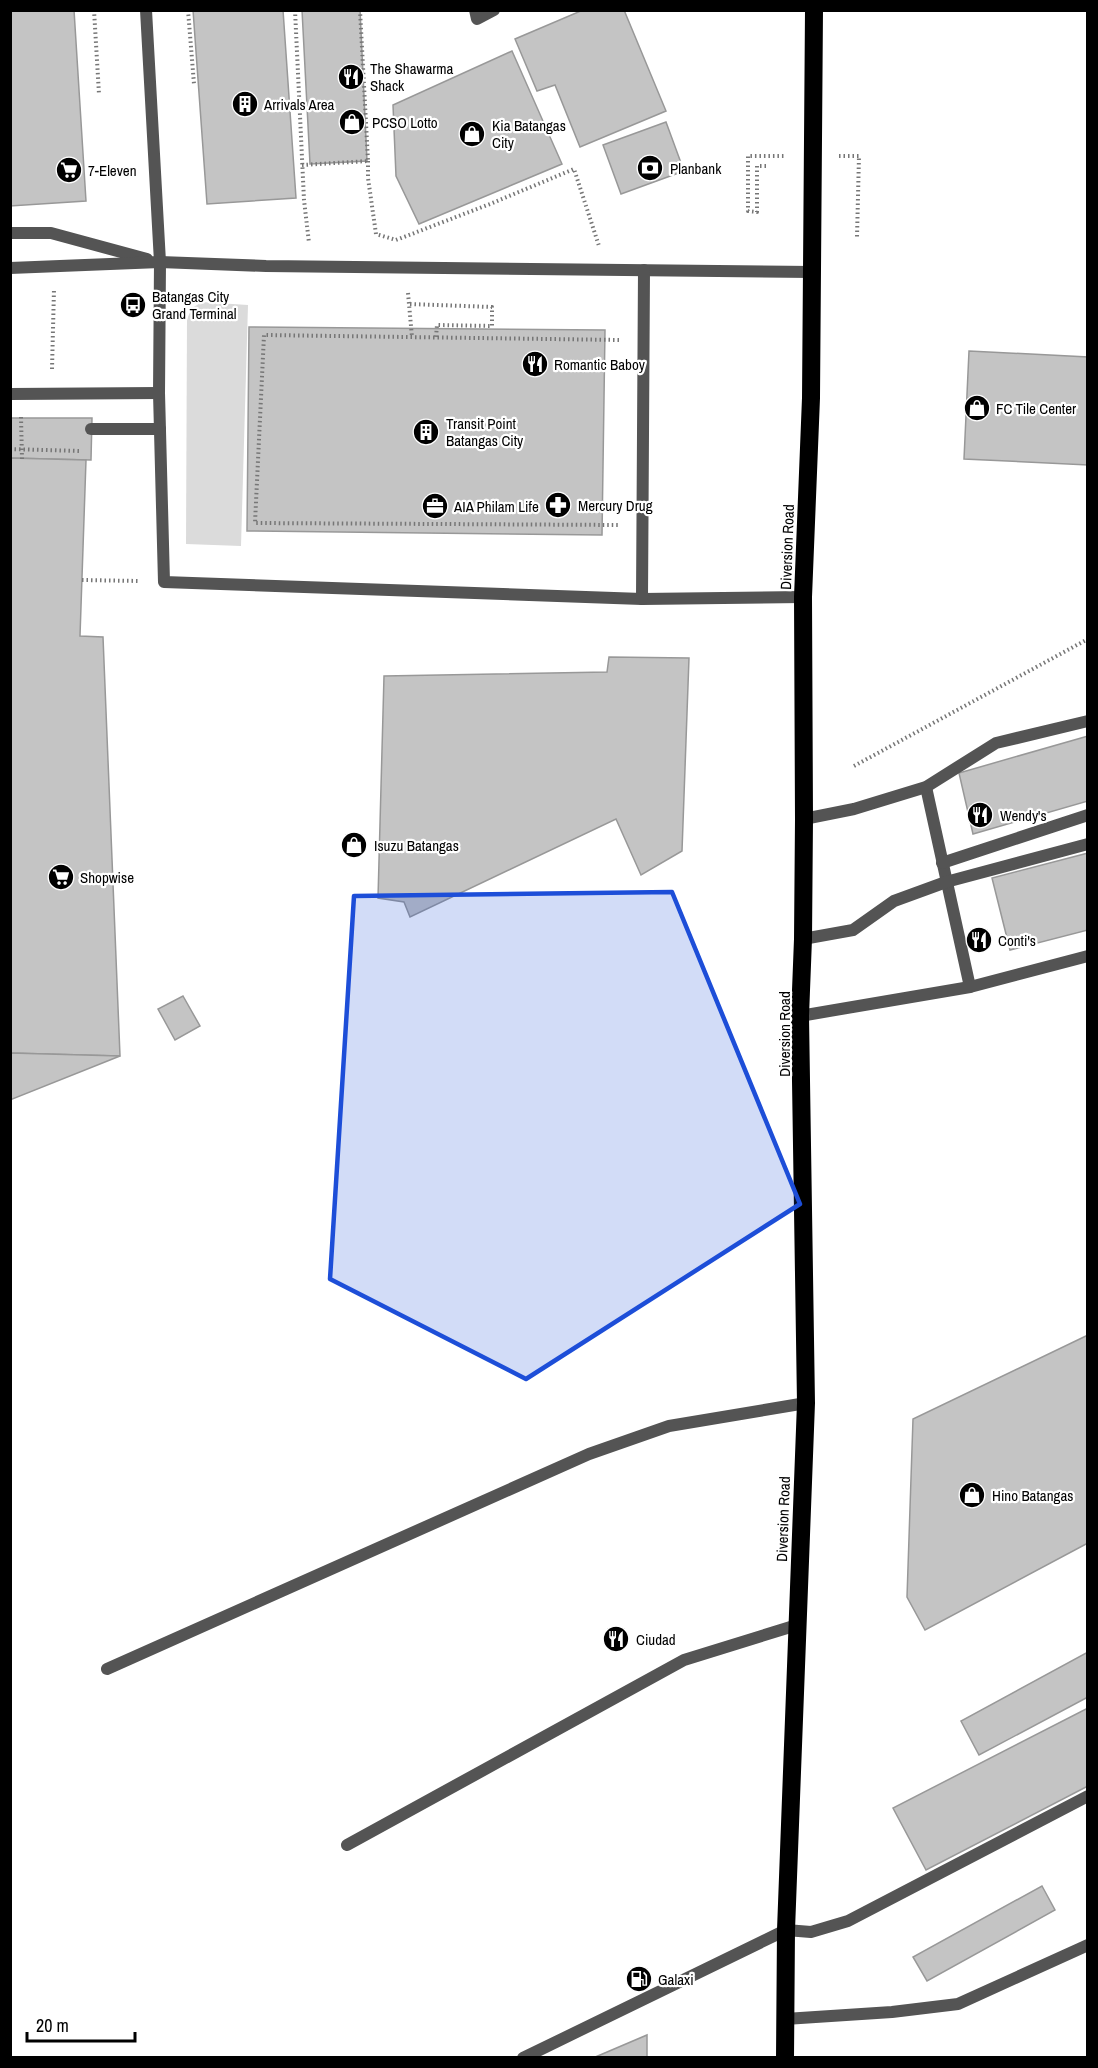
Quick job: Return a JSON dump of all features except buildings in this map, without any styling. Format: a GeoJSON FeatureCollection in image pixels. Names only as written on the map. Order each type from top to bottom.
{"type":"FeatureCollection","features":[{"type":"Feature","properties":{"kind":"highway","name":"Diversion Road"},"geometry":{"type":"LineString","coordinates":[[785,2058],[786,1930],[806,1403],[800,1016],[804,819],[803,597],[811,398],[814,10]]}},
{"type":"Feature","properties":{"kind":"street"},"geometry":{"type":"LineString","coordinates":[[147,10],[160,262],[159,393],[164,582],[642,599],[803,597]]}},
{"type":"Feature","properties":{"kind":"street"},"geometry":{"type":"LineString","coordinates":[[476,15],[494,10]]}},
{"type":"Feature","properties":{"kind":"street"},"geometry":{"type":"LineString","coordinates":[[10,233],[51,233],[160,262]]}},
{"type":"Feature","properties":{"kind":"street"},"geometry":{"type":"LineString","coordinates":[[10,268],[160,262],[812,272]]}},
{"type":"Feature","properties":{"kind":"street"},"geometry":{"type":"LineString","coordinates":[[642,599],[645,270]]}},
{"type":"Feature","properties":{"kind":"street"},"geometry":{"type":"LineString","coordinates":[[10,394],[159,393]]}},
{"type":"Feature","properties":{"kind":"street"},"geometry":{"type":"LineString","coordinates":[[91,429],[160,429]]}},
{"type":"Feature","properties":{"kind":"street"},"geometry":{"type":"LineString","coordinates":[[804,819],[854,809],[926,787],[996,743],[1088,721]]}},
{"type":"Feature","properties":{"kind":"street"},"geometry":{"type":"LineString","coordinates":[[926,787],[970,987]]}},
{"type":"Feature","properties":{"kind":"street"},"geometry":{"type":"LineString","coordinates":[[942,863],[1088,815]]}},
{"type":"Feature","properties":{"kind":"street"},"geometry":{"type":"LineString","coordinates":[[803,939],[853,930],[894,901],[946,882],[1088,844]]}},
{"type":"Feature","properties":{"kind":"street"},"geometry":{"type":"LineString","coordinates":[[800,1016],[970,987],[1088,956]]}},
{"type":"Feature","properties":{"kind":"street"},"geometry":{"type":"LineString","coordinates":[[107,1669],[589,1454],[669,1426],[806,1403]]}},
{"type":"Feature","properties":{"kind":"street"},"geometry":{"type":"LineString","coordinates":[[347,1845],[684,1660],[797,1625]]}},
{"type":"Feature","properties":{"kind":"street"},"geometry":{"type":"LineString","coordinates":[[523,2058],[786,1930],[811,1932],[849,1921],[1088,1796]]}},
{"type":"Feature","properties":{"kind":"street"},"geometry":{"type":"LineString","coordinates":[[785,2019],[892,2012],[958,2004],[1088,1945]]}},
{"type":"Feature","properties":{"kind":"path"},"geometry":{"type":"LineString","coordinates":[[94,10],[99,93]]}},
{"type":"Feature","properties":{"kind":"path"},"geometry":{"type":"LineString","coordinates":[[188,10],[194,84]]}},
{"type":"Feature","properties":{"kind":"path"},"geometry":{"type":"LineString","coordinates":[[295,10],[304,200],[311,266]]}},
{"type":"Feature","properties":{"kind":"path"},"geometry":{"type":"LineString","coordinates":[[360,10],[368,178],[376,234],[396,240],[574,169],[606,270]]}},
{"type":"Feature","properties":{"kind":"path"},"geometry":{"type":"LineString","coordinates":[[300,112],[307,111]]}},
{"type":"Feature","properties":{"kind":"path"},"geometry":{"type":"LineString","coordinates":[[748,156],[748,212],[757,212],[757,166],[766,166]]}},
{"type":"Feature","properties":{"kind":"path"},"geometry":{"type":"LineString","coordinates":[[857,237],[859,156]]}},
{"type":"Feature","properties":{"kind":"path"},"geometry":{"type":"LineString","coordinates":[[302,165],[368,161]]}},
{"type":"Feature","properties":{"kind":"path"},"geometry":{"type":"LineString","coordinates":[[42,370],[52,370],[54,267]]}},
{"type":"Feature","properties":{"kind":"path"},"geometry":{"type":"LineString","coordinates":[[410,304],[492,307],[492,326],[437,325],[436,337]]}},
{"type":"Feature","properties":{"kind":"path"},"geometry":{"type":"LineString","coordinates":[[412,328],[412,337]]}},
{"type":"Feature","properties":{"kind":"path"},"geometry":{"type":"LineString","coordinates":[[602,525],[255,523],[264,335],[605,339]]}},
{"type":"Feature","properties":{"kind":"path"},"geometry":{"type":"LineString","coordinates":[[21,418],[22,459]]}},
{"type":"Feature","properties":{"kind":"path"},"geometry":{"type":"LineString","coordinates":[[10,449],[82,451]]}},
{"type":"Feature","properties":{"kind":"path"},"geometry":{"type":"LineString","coordinates":[[82,580],[164,582]]}},
{"type":"Feature","properties":{"kind":"path"},"geometry":{"type":"LineString","coordinates":[[854,766],[1088,639]]}},
{"type":"Feature","properties":{"kind":"highlighted area"},"geometry":{"type":"Polygon","coordinates":[[[672,892],[800,1204],[526,1379],[330,1279],[354,896],[672,892]]]}},
{"type":"Feature","properties":{"kind":"shaded area"},"geometry":{"type":"Polygon","coordinates":[[[202,302],[248,305],[241,546],[186,544],[187,319],[192,308],[202,302]]]}},
{"type":"Feature","properties":{"kind":"place","name":"The Shawarma Shack"},"geometry":{"type":"Point","coordinates":[351,77]}},
{"type":"Feature","properties":{"kind":"place","name":"Arrivals Area"},"geometry":{"type":"Point","coordinates":[245,104]}},
{"type":"Feature","properties":{"kind":"place","name":"PCSO Lotto"},"geometry":{"type":"Point","coordinates":[352,122]}},
{"type":"Feature","properties":{"kind":"place","name":"Kia Batangas City"},"geometry":{"type":"Point","coordinates":[472,134]}},
{"type":"Feature","properties":{"kind":"place","name":"Planbank"},"geometry":{"type":"Point","coordinates":[650,168]}},
{"type":"Feature","properties":{"kind":"place","name":"7-Eleven"},"geometry":{"type":"Point","coordinates":[69,170]}},
{"type":"Feature","properties":{"kind":"place","name":"Batangas City Grand Terminal"},"geometry":{"type":"Point","coordinates":[133,305]}},
{"type":"Feature","properties":{"kind":"place","name":"Romantic Baboy"},"geometry":{"type":"Point","coordinates":[535,364]}},
{"type":"Feature","properties":{"kind":"place","name":"FC Tile Center"},"geometry":{"type":"Point","coordinates":[977,408]}},
{"type":"Feature","properties":{"kind":"place","name":"Transit Point Batangas City"},"geometry":{"type":"Point","coordinates":[426,432]}},
{"type":"Feature","properties":{"kind":"place","name":"Mercury Drug"},"geometry":{"type":"Point","coordinates":[558,505]}},
{"type":"Feature","properties":{"kind":"place","name":"AIA Philam Life"},"geometry":{"type":"Point","coordinates":[435,506]}},
{"type":"Feature","properties":{"kind":"place","name":"Wendy's"},"geometry":{"type":"Point","coordinates":[980,815]}},
{"type":"Feature","properties":{"kind":"place","name":"Isuzu Batangas"},"geometry":{"type":"Point","coordinates":[354,845]}},
{"type":"Feature","properties":{"kind":"place","name":"Shopwise"},"geometry":{"type":"Point","coordinates":[61,877]}},
{"type":"Feature","properties":{"kind":"place","name":"Conti's"},"geometry":{"type":"Point","coordinates":[979,940]}},
{"type":"Feature","properties":{"kind":"place","name":"Hino Batangas"},"geometry":{"type":"Point","coordinates":[972,1495]}},
{"type":"Feature","properties":{"kind":"place","name":"Ciudad"},"geometry":{"type":"Point","coordinates":[616,1639]}},
{"type":"Feature","properties":{"kind":"place","name":"Galaxi"},"geometry":{"type":"Point","coordinates":[639,1979]}}]}
